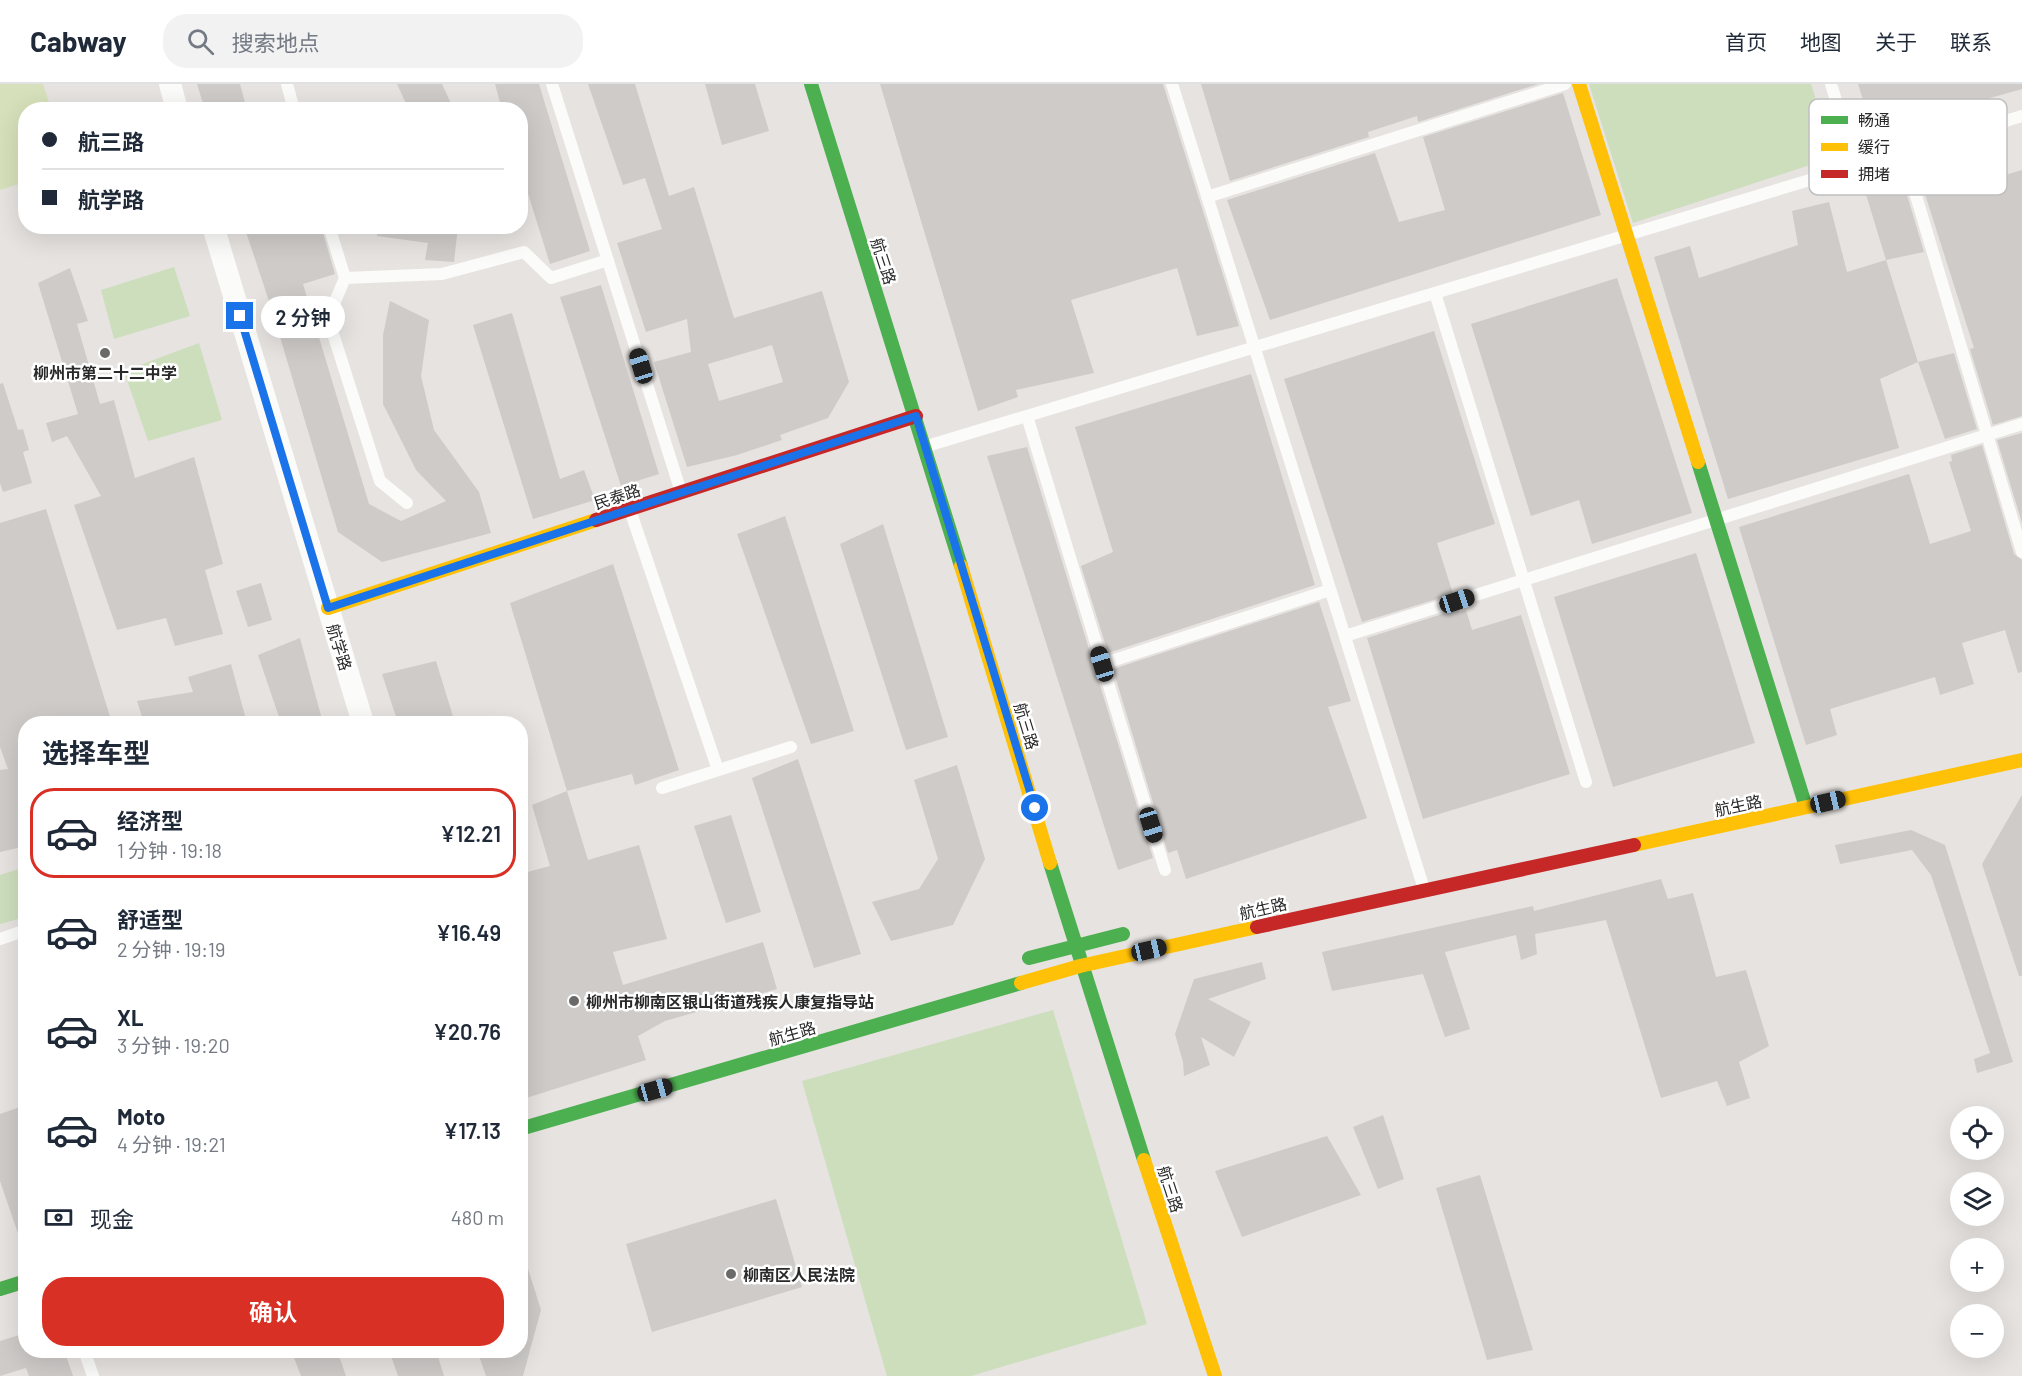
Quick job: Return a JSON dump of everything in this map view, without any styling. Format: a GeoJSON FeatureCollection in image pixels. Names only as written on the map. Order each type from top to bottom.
{"type":"FeatureCollection","features":[{"type":"Feature","properties":{"kind":"street"},"geometry":{"type":"LineString","coordinates":[[170,84],[175,102]]}},
{"type":"Feature","properties":{"kind":"street","name":"航三路"},"geometry":{"type":"LineString","coordinates":[[811,84],[926,447],[1080,966],[1215,1376]]}},
{"type":"Feature","properties":{"kind":"street"},"geometry":{"type":"LineString","coordinates":[[1579,84],[1806,807]]}},
{"type":"Feature","properties":{"kind":"street","name":"航学路"},"geometry":{"type":"LineString","coordinates":[[215,234],[361,716]]}},
{"type":"Feature","properties":{"kind":"street","name":"民泰路"},"geometry":{"type":"LineString","coordinates":[[328,608],[916,416]]}},
{"type":"Feature","properties":{"kind":"street","name":"航生路"},"geometry":{"type":"LineString","coordinates":[[528,1127],[1080,966],[2022,760]]}},
{"type":"Feature","properties":{"kind":"street"},"geometry":{"type":"LineString","coordinates":[[1019,961],[1075,944],[1133,932]]}},
{"type":"Feature","properties":{"kind":"street"},"geometry":{"type":"LineString","coordinates":[[0,1289],[18,1283]]}},
{"type":"Feature","properties":{"kind":"lane"},"geometry":{"type":"LineString","coordinates":[[287,84],[292,102]]}},
{"type":"Feature","properties":{"kind":"lane"},"geometry":{"type":"LineString","coordinates":[[552,84],[681,493]]}},
{"type":"Feature","properties":{"kind":"lane"},"geometry":{"type":"LineString","coordinates":[[1172,84],[1424,889]]}},
{"type":"Feature","properties":{"kind":"lane"},"geometry":{"type":"LineString","coordinates":[[1207,197],[1565,84]]}},
{"type":"Feature","properties":{"kind":"lane"},"geometry":{"type":"LineString","coordinates":[[1831,84],[1836,99]]}},
{"type":"Feature","properties":{"kind":"lane"},"geometry":{"type":"LineString","coordinates":[[2007,121],[2022,116]]}},
{"type":"Feature","properties":{"kind":"lane"},"geometry":{"type":"LineString","coordinates":[[926,447],[1809,180]]}},
{"type":"Feature","properties":{"kind":"lane"},"geometry":{"type":"LineString","coordinates":[[1916,195],[2022,552]]}},
{"type":"Feature","properties":{"kind":"lane"},"geometry":{"type":"LineString","coordinates":[[331,234],[345,278],[328,318],[380,481],[407,503]]}},
{"type":"Feature","properties":{"kind":"lane"},"geometry":{"type":"LineString","coordinates":[[345,278],[442,274],[524,252],[551,278],[608,260]]}},
{"type":"Feature","properties":{"kind":"lane"},"geometry":{"type":"LineString","coordinates":[[1435,293],[1586,782]]}},
{"type":"Feature","properties":{"kind":"lane"},"geometry":{"type":"LineString","coordinates":[[1027,416],[1165,870]]}},
{"type":"Feature","properties":{"kind":"lane"},"geometry":{"type":"LineString","coordinates":[[1345,636],[2022,424]]}},
{"type":"Feature","properties":{"kind":"lane"},"geometry":{"type":"LineString","coordinates":[[630,509],[718,770]]}},
{"type":"Feature","properties":{"kind":"lane"},"geometry":{"type":"LineString","coordinates":[[1102,664],[1330,590]]}},
{"type":"Feature","properties":{"kind":"lane"},"geometry":{"type":"LineString","coordinates":[[662,788],[791,747]]}},
{"type":"Feature","properties":{"kind":"lane"},"geometry":{"type":"LineString","coordinates":[[0,939],[18,933]]}},
{"type":"Feature","properties":{"kind":"lane"},"geometry":{"type":"LineString","coordinates":[[87,1358],[93,1376]]}},
{"type":"Feature","properties":{"kind":"green space"},"geometry":{"type":"Polygon","coordinates":[[[0,84],[43,84],[49,102],[18,102],[18,184],[0,190],[0,84]]]}},
{"type":"Feature","properties":{"kind":"green space"},"geometry":{"type":"Polygon","coordinates":[[[1589,84],[1811,84],[1816,99],[1809,99],[1809,165],[1633,223],[1589,84]]]}},
{"type":"Feature","properties":{"kind":"green space"},"geometry":{"type":"Polygon","coordinates":[[[174,267],[190,316],[114,339],[101,290],[174,267]]]}},
{"type":"Feature","properties":{"kind":"green space"},"geometry":{"type":"Polygon","coordinates":[[[199,343],[222,420],[148,441],[124,371],[199,343]]]}},
{"type":"Feature","properties":{"kind":"green space"},"geometry":{"type":"Polygon","coordinates":[[[18,869],[18,919],[0,924],[0,875],[18,869]]]}},
{"type":"Feature","properties":{"kind":"green space"},"geometry":{"type":"Polygon","coordinates":[[[1053,1010],[1147,1324],[971,1376],[887,1376],[802,1081],[1053,1010]]]}},
{"type":"Feature","properties":{"kind":"building"},"geometry":{"type":"Polygon","coordinates":[[[197,84],[240,84],[245,102],[203,102],[197,84]]]}},
{"type":"Feature","properties":{"kind":"building"},"geometry":{"type":"Polygon","coordinates":[[[397,84],[442,84],[450,102],[405,102],[397,84]]]}},
{"type":"Feature","properties":{"kind":"building"},"geometry":{"type":"Polygon","coordinates":[[[495,84],[539,84],[590,251],[550,264],[528,194],[528,102],[500,102],[495,84]]]}},
{"type":"Feature","properties":{"kind":"building"},"geometry":{"type":"Polygon","coordinates":[[[588,84],[635,84],[669,196],[694,187],[734,318],[822,291],[849,382],[828,418],[780,435],[782,440],[737,455],[687,467],[654,362],[691,352],[687,319],[646,332],[617,243],[662,229],[645,178],[623,185],[588,84]],[[772,345],[708,364],[719,401],[783,382],[772,345]]]}},
{"type":"Feature","properties":{"kind":"building"},"geometry":{"type":"Polygon","coordinates":[[[705,84],[755,84],[769,131],[722,145],[705,84]]]}},
{"type":"Feature","properties":{"kind":"building"},"geometry":{"type":"Polygon","coordinates":[[[880,84],[1163,84],[1239,326],[1197,336],[1177,268],[1071,300],[1094,373],[1016,390],[1018,397],[978,411],[880,84]]]}},
{"type":"Feature","properties":{"kind":"building"},"geometry":{"type":"Polygon","coordinates":[[[1201,84],[1538,84],[1418,122],[1417,116],[1368,132],[1369,137],[1230,181],[1201,84]]]}},
{"type":"Feature","properties":{"kind":"building"},"geometry":{"type":"Polygon","coordinates":[[[1858,84],[2022,84],[2022,89],[1987,99],[1863,99],[1858,84]]]}},
{"type":"Feature","properties":{"kind":"building"},"geometry":{"type":"Polygon","coordinates":[[[1563,93],[1601,215],[1270,320],[1227,200],[1375,153],[1399,222],[1445,210],[1423,137],[1563,93]]]}},
{"type":"Feature","properties":{"kind":"building"},"geometry":{"type":"Polygon","coordinates":[[[2022,170],[2022,416],[1993,425],[1970,349],[1974,348],[1925,195],[2007,195],[2007,174],[2022,170]]]}},
{"type":"Feature","properties":{"kind":"building"},"geometry":{"type":"Polygon","coordinates":[[[1866,195],[1907,195],[1924,252],[1886,260],[1866,195]]]}},
{"type":"Feature","properties":{"kind":"building"},"geometry":{"type":"Polygon","coordinates":[[[1829,202],[1847,272],[1886,260],[1918,362],[1880,379],[1899,448],[1728,499],[1654,257],[1690,246],[1699,278],[1798,245],[1792,211],[1829,202]]]}},
{"type":"Feature","properties":{"kind":"building"},"geometry":{"type":"Polygon","coordinates":[[[247,234],[323,234],[335,274],[303,284],[369,504],[401,521],[446,501],[416,470],[383,404],[383,335],[390,301],[429,320],[421,376],[434,430],[479,492],[491,533],[382,562],[338,532],[272,310],[247,234]]]}},
{"type":"Feature","properties":{"kind":"building"},"geometry":{"type":"Polygon","coordinates":[[[377,234],[457,234],[454,262],[425,260],[428,243],[377,236],[377,234]]]}},
{"type":"Feature","properties":{"kind":"building"},"geometry":{"type":"Polygon","coordinates":[[[70,268],[88,321],[77,324],[100,404],[114,400],[135,478],[194,457],[223,564],[205,570],[223,634],[175,646],[166,618],[117,630],[74,505],[101,496],[67,436],[52,442],[46,423],[78,414],[38,283],[70,268]]]}},
{"type":"Feature","properties":{"kind":"building"},"geometry":{"type":"Polygon","coordinates":[[[1617,278],[1692,513],[1592,544],[1579,500],[1531,516],[1471,324],[1617,278]]]}},
{"type":"Feature","properties":{"kind":"building"},"geometry":{"type":"Polygon","coordinates":[[[601,285],[659,474],[621,486],[560,297],[601,285]]]}},
{"type":"Feature","properties":{"kind":"building"},"geometry":{"type":"Polygon","coordinates":[[[512,313],[560,479],[584,470],[595,500],[533,519],[473,325],[512,313]]]}},
{"type":"Feature","properties":{"kind":"building"},"geometry":{"type":"Polygon","coordinates":[[[1434,331],[1495,524],[1437,543],[1453,594],[1362,622],[1284,379],[1434,331]]]}},
{"type":"Feature","properties":{"kind":"building"},"geometry":{"type":"Polygon","coordinates":[[[1954,353],[1977,429],[1945,439],[1918,362],[1954,353]]]}},
{"type":"Feature","properties":{"kind":"building"},"geometry":{"type":"Polygon","coordinates":[[[1251,374],[1315,585],[1108,653],[1081,566],[1113,552],[1075,427],[1251,374]]]}},
{"type":"Feature","properties":{"kind":"building"},"geometry":{"type":"Polygon","coordinates":[[[3,383],[18,430],[23,429],[29,450],[23,452],[32,483],[3,492],[0,483],[0,384],[3,383]]]}},
{"type":"Feature","properties":{"kind":"building"},"geometry":{"type":"Polygon","coordinates":[[[2022,433],[2022,523],[1997,440],[2022,433]]]}},
{"type":"Feature","properties":{"kind":"building"},"geometry":{"type":"Polygon","coordinates":[[[1982,445],[2014,554],[2022,560],[2022,672],[2018,673],[2005,630],[1962,643],[1974,684],[1940,695],[1935,677],[1830,709],[1837,735],[1806,745],[1739,527],[1909,474],[1930,544],[1971,531],[1949,462],[1952,461],[1951,455],[1982,445]]]}},
{"type":"Feature","properties":{"kind":"building"},"geometry":{"type":"Polygon","coordinates":[[[1027,447],[1153,858],[1118,870],[987,456],[1027,447]]]}},
{"type":"Feature","properties":{"kind":"building"},"geometry":{"type":"Polygon","coordinates":[[[46,509],[110,716],[18,716],[18,848],[0,852],[0,770],[8,769],[0,747],[0,523],[46,509]]]}},
{"type":"Feature","properties":{"kind":"building"},"geometry":{"type":"Polygon","coordinates":[[[785,516],[854,731],[811,744],[737,534],[785,516]]]}},
{"type":"Feature","properties":{"kind":"building"},"geometry":{"type":"Polygon","coordinates":[[[883,524],[948,737],[906,750],[840,544],[883,524]]]}},
{"type":"Feature","properties":{"kind":"building"},"geometry":{"type":"Polygon","coordinates":[[[1696,553],[1755,743],[1613,787],[1554,597],[1696,553]]]}},
{"type":"Feature","properties":{"kind":"building"},"geometry":{"type":"Polygon","coordinates":[[[613,564],[679,770],[635,785],[632,774],[567,791],[510,603],[613,564]]]}},
{"type":"Feature","properties":{"kind":"building"},"geometry":{"type":"Polygon","coordinates":[[[261,583],[272,620],[248,627],[236,591],[261,583]]]}},
{"type":"Feature","properties":{"kind":"building"},"geometry":{"type":"Polygon","coordinates":[[[1319,602],[1351,701],[1328,707],[1367,818],[1186,879],[1177,850],[1168,853],[1113,669],[1319,602]]]}},
{"type":"Feature","properties":{"kind":"building"},"geometry":{"type":"Polygon","coordinates":[[[1458,609],[1459,612],[1466,610],[1472,630],[1521,615],[1570,774],[1423,819],[1367,638],[1458,609]]]}},
{"type":"Feature","properties":{"kind":"building"},"geometry":{"type":"Polygon","coordinates":[[[300,638],[321,716],[279,716],[258,655],[300,638]]]}},
{"type":"Feature","properties":{"kind":"building"},"geometry":{"type":"Polygon","coordinates":[[[436,661],[453,716],[396,716],[382,674],[436,661]]]}},
{"type":"Feature","properties":{"kind":"building"},"geometry":{"type":"Polygon","coordinates":[[[231,664],[245,716],[142,716],[137,701],[193,692],[188,677],[231,664]]]}},
{"type":"Feature","properties":{"kind":"building"},"geometry":{"type":"Polygon","coordinates":[[[798,759],[861,954],[814,968],[752,778],[798,759]]]}},
{"type":"Feature","properties":{"kind":"building"},"geometry":{"type":"Polygon","coordinates":[[[957,765],[985,859],[953,925],[891,941],[872,902],[919,889],[938,859],[914,780],[957,765]]]}},
{"type":"Feature","properties":{"kind":"building"},"geometry":{"type":"Polygon","coordinates":[[[567,791],[588,860],[639,845],[667,939],[613,952],[623,985],[763,942],[777,989],[665,1021],[638,1036],[646,1060],[528,1097],[528,872],[550,866],[532,805],[567,791]]]}},
{"type":"Feature","properties":{"kind":"building"},"geometry":{"type":"Polygon","coordinates":[[[2022,795],[2022,976],[2019,976],[1982,864],[2022,795]]]}},
{"type":"Feature","properties":{"kind":"building"},"geometry":{"type":"Polygon","coordinates":[[[731,815],[761,912],[726,923],[694,826],[731,815]]]}},
{"type":"Feature","properties":{"kind":"building"},"geometry":{"type":"Polygon","coordinates":[[[1911,830],[1945,845],[2013,1062],[1977,1073],[1974,1059],[1990,1053],[1931,875],[1912,850],[1840,864],[1835,845],[1911,830]]]}},
{"type":"Feature","properties":{"kind":"building"},"geometry":{"type":"Polygon","coordinates":[[[1661,879],[1668,899],[1693,893],[1716,977],[1746,970],[1769,1046],[1739,1062],[1750,1098],[1727,1106],[1717,1081],[1661,1098],[1606,920],[1535,934],[1537,954],[1521,960],[1516,935],[1445,952],[1470,1029],[1445,1037],[1423,974],[1332,991],[1322,952],[1533,906],[1534,911],[1661,879]]]}},
{"type":"Feature","properties":{"kind":"building"},"geometry":{"type":"Polygon","coordinates":[[[1262,962],[1266,979],[1208,999],[1251,1022],[1234,1057],[1201,1037],[1210,1065],[1184,1076],[1183,1062],[1175,1034],[1194,979],[1262,962]]]}},
{"type":"Feature","properties":{"kind":"building"},"geometry":{"type":"Polygon","coordinates":[[[18,1108],[18,1233],[0,1181],[0,1114],[18,1108]]]}},
{"type":"Feature","properties":{"kind":"building"},"geometry":{"type":"Polygon","coordinates":[[[1383,1115],[1404,1179],[1378,1189],[1353,1127],[1383,1115]]]}},
{"type":"Feature","properties":{"kind":"building"},"geometry":{"type":"Polygon","coordinates":[[[1327,1136],[1361,1195],[1242,1237],[1215,1171],[1327,1136]]]}},
{"type":"Feature","properties":{"kind":"building"},"geometry":{"type":"Polygon","coordinates":[[[1480,1175],[1533,1350],[1487,1360],[1436,1188],[1480,1175]]]}},
{"type":"Feature","properties":{"kind":"building"},"geometry":{"type":"Polygon","coordinates":[[[776,1199],[802,1287],[652,1332],[626,1244],[776,1199]]]}},
{"type":"Feature","properties":{"kind":"building"},"geometry":{"type":"Polygon","coordinates":[[[528,1269],[541,1310],[528,1358],[528,1269]]]}},
{"type":"Feature","properties":{"kind":"building"},"geometry":{"type":"Polygon","coordinates":[[[18,1335],[18,1358],[67,1358],[73,1376],[29,1376],[26,1368],[0,1376],[0,1341],[18,1335]]]}},
{"type":"Feature","properties":{"kind":"building"},"geometry":{"type":"Polygon","coordinates":[[[294,1358],[340,1358],[346,1376],[301,1376],[294,1358]]]}},
{"type":"Feature","properties":{"kind":"building"},"geometry":{"type":"Polygon","coordinates":[[[392,1358],[438,1358],[444,1376],[398,1376],[392,1358]]]}},
{"type":"Feature","properties":{"kind":"building"},"geometry":{"type":"Polygon","coordinates":[[[480,1358],[528,1358],[523,1376],[486,1376],[480,1358]]]}},
{"type":"Feature","properties":{"kind":"traffic: fast"},"geometry":{"type":"LineString","coordinates":[[811,84],[961,566]]}},
{"type":"Feature","properties":{"kind":"traffic: fast"},"geometry":{"type":"LineString","coordinates":[[1698,462],[1806,807]]}},
{"type":"Feature","properties":{"kind":"traffic: fast"},"geometry":{"type":"LineString","coordinates":[[1050,863],[1144,1160]]}},
{"type":"Feature","properties":{"kind":"traffic: fast"},"geometry":{"type":"LineString","coordinates":[[1029,958],[1123,934]]}},
{"type":"Feature","properties":{"kind":"traffic: fast"},"geometry":{"type":"LineString","coordinates":[[528,1127],[1021,983]]}},
{"type":"Feature","properties":{"kind":"traffic: fast"},"geometry":{"type":"LineString","coordinates":[[0,1289],[18,1283]]}},
{"type":"Feature","properties":{"kind":"traffic: slow"},"geometry":{"type":"LineString","coordinates":[[1579,84],[1698,462]]}},
{"type":"Feature","properties":{"kind":"traffic: slow"},"geometry":{"type":"LineString","coordinates":[[328,608],[596,520]]}},
{"type":"Feature","properties":{"kind":"traffic: slow"},"geometry":{"type":"LineString","coordinates":[[961,566],[1050,863]]}},
{"type":"Feature","properties":{"kind":"traffic: slow"},"geometry":{"type":"LineString","coordinates":[[1634,845],[2022,760]]}},
{"type":"Feature","properties":{"kind":"traffic: slow"},"geometry":{"type":"LineString","coordinates":[[1021,983],[1080,966],[1257,927]]}},
{"type":"Feature","properties":{"kind":"traffic: slow"},"geometry":{"type":"LineString","coordinates":[[1144,1160],[1215,1376]]}},
{"type":"Feature","properties":{"kind":"traffic: jam"},"geometry":{"type":"LineString","coordinates":[[596,520],[916,416]]}},
{"type":"Feature","properties":{"kind":"traffic: jam"},"geometry":{"type":"LineString","coordinates":[[1257,927],[1634,845]]}},
{"type":"Feature","properties":{"kind":"place","name":"柳州市第二十二中学"},"geometry":{"type":"Point","coordinates":[105,353]}},
{"type":"Feature","properties":{"kind":"place","name":"柳州市柳南区银山街道残疾人康复指导站"},"geometry":{"type":"Point","coordinates":[574,1001]}},
{"type":"Feature","properties":{"kind":"place","name":"柳南区人民法院"},"geometry":{"type":"Point","coordinates":[731,1274]}},
{"type":"Feature","properties":{"kind":"route"},"geometry":{"type":"LineString","coordinates":[[240,316],[328,608],[916,416],[1035,808]]}}]}
